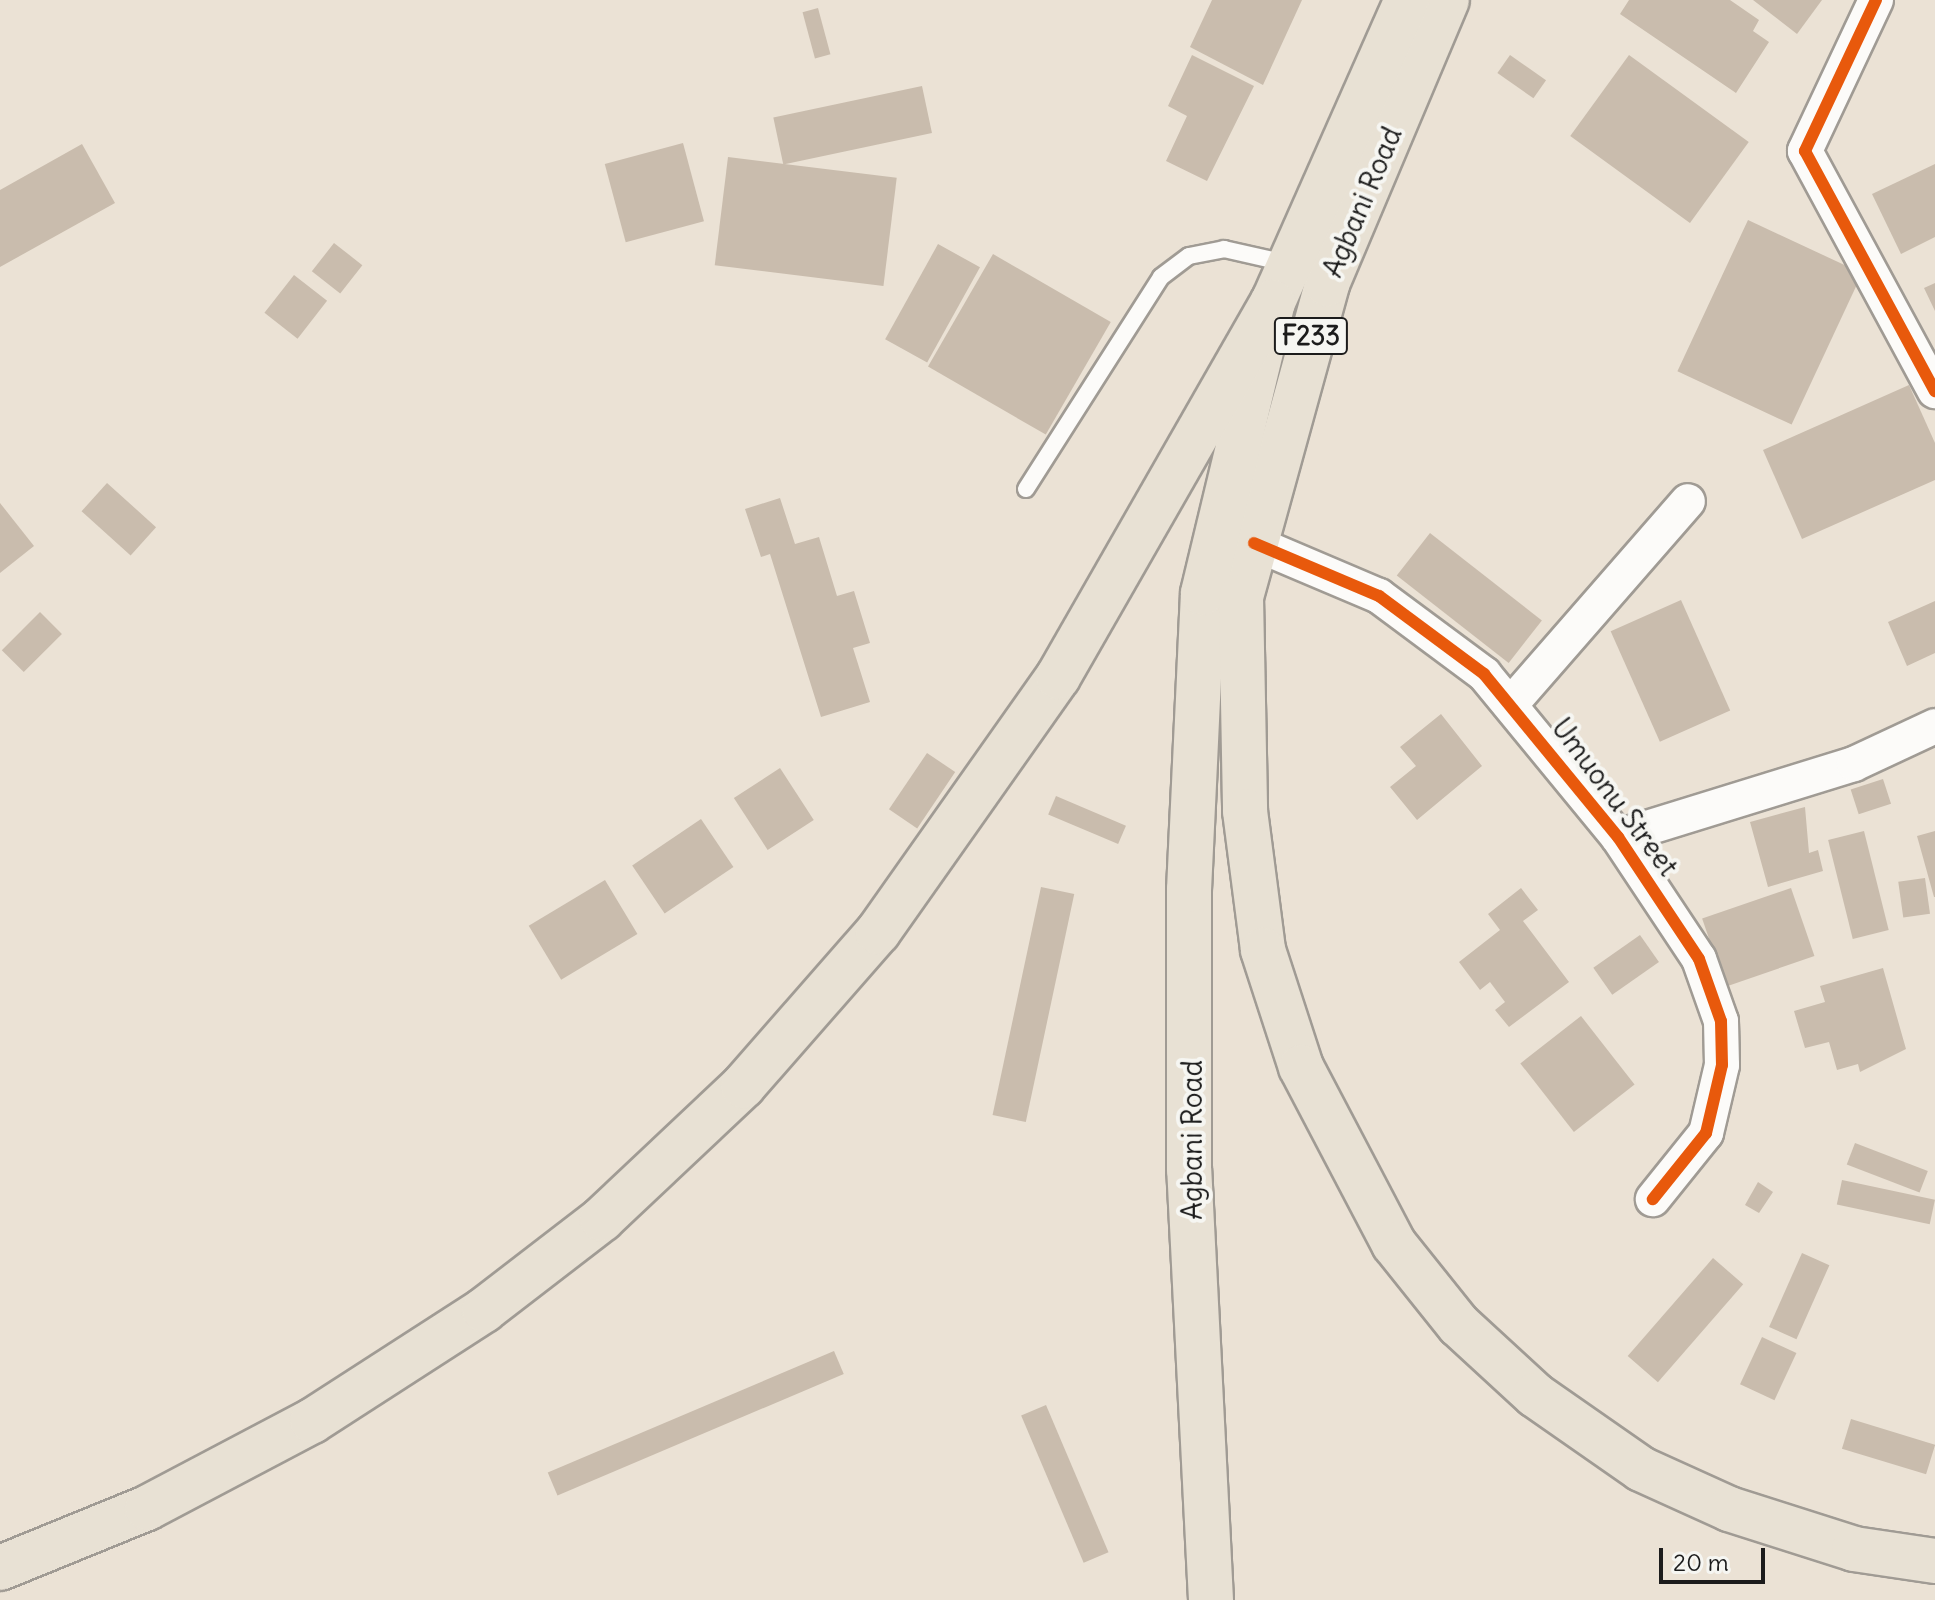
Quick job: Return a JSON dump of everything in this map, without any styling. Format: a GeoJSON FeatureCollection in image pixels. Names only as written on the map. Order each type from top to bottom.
{"type":"FeatureCollection","features":[{"type":"Feature","properties":{"kind":"main road","name":"Agbani Road"},"geometry":{"type":"LineString","coordinates":[[1211,1600],[1189,1170],[1199,680],[1214,530],[1280,283],[1407,0]]}},
{"type":"Feature","properties":{"kind":"main road","name":"Agbani Road"},"geometry":{"type":"LineString","coordinates":[[1199,680],[1241,597],[1327,284],[1447,0]]}},
{"type":"Feature","properties":{"kind":"main road"},"geometry":{"type":"LineString","coordinates":[[0,1568],[147,1508],[312,1421],[484,1310],[602,1219],[743,1086],[878,932],[1058,677],[1280,283]]}},
{"type":"Feature","properties":{"kind":"main road"},"geometry":{"type":"LineString","coordinates":[[1241,597],[1245,811],[1263,950],[1301,1067],[1394,1244],[1459,1325],[1524,1385],[1641,1469],[1729,1509],[1854,1549],[1935,1561]]}},
{"type":"Feature","properties":{"kind":"street"},"geometry":{"type":"LineString","coordinates":[[1876,0],[1805,151],[1935,391]]}},
{"type":"Feature","properties":{"kind":"street"},"geometry":{"type":"LineString","coordinates":[[1511,704],[1688,501]]}},
{"type":"Feature","properties":{"kind":"street","name":"Umuonu Street"},"geometry":{"type":"LineString","coordinates":[[1254,543],[1379,596],[1437,635],[1511,704],[1618,837],[1699,959],[1721,1021],[1722,1065],[1706,1133],[1653,1199]]}},
{"type":"Feature","properties":{"kind":"street","name":"Umuonu Street"},"geometry":{"type":"LineString","coordinates":[[1618,837],[1842,768],[1935,726]]}},
{"type":"Feature","properties":{"kind":"lane"},"geometry":{"type":"LineString","coordinates":[[1026,489],[1161,277],[1189,256],[1224,249],[1280,283],[1327,284]]}},
{"type":"Feature","properties":{"kind":"building"},"geometry":{"type":"Polygon","coordinates":[[[1212,0],[1302,0],[1263,85],[1190,47],[1212,0]]]}},
{"type":"Feature","properties":{"kind":"building"},"geometry":{"type":"Polygon","coordinates":[[[1629,0],[1730,0],[1759,20],[1753,31],[1769,42],[1736,93],[1620,14],[1629,0]]]}},
{"type":"Feature","properties":{"kind":"building"},"geometry":{"type":"Polygon","coordinates":[[[1753,0],[1822,0],[1797,34],[1753,0]]]}},
{"type":"Feature","properties":{"kind":"building"},"geometry":{"type":"Polygon","coordinates":[[[818,8],[830,54],[815,59],[803,12],[818,8]]]}},
{"type":"Feature","properties":{"kind":"building"},"geometry":{"type":"Polygon","coordinates":[[[1192,55],[1254,86],[1207,181],[1166,161],[1187,116],[1168,106],[1192,55]]]}},
{"type":"Feature","properties":{"kind":"building"},"geometry":{"type":"Polygon","coordinates":[[[1510,55],[1546,80],[1533,98],[1497,73],[1510,55]]]}},
{"type":"Feature","properties":{"kind":"building"},"geometry":{"type":"Polygon","coordinates":[[[1629,55],[1749,142],[1690,223],[1570,136],[1629,55]]]}},
{"type":"Feature","properties":{"kind":"building"},"geometry":{"type":"Polygon","coordinates":[[[922,86],[932,133],[783,165],[773,118],[922,86]]]}},
{"type":"Feature","properties":{"kind":"building"},"geometry":{"type":"Polygon","coordinates":[[[683,143],[704,221],[626,242],[605,164],[683,143]]]}},
{"type":"Feature","properties":{"kind":"building"},"geometry":{"type":"Polygon","coordinates":[[[82,144],[115,203],[0,267],[0,190],[82,144]]]}},
{"type":"Feature","properties":{"kind":"building"},"geometry":{"type":"Polygon","coordinates":[[[728,157],[897,178],[883,286],[715,265],[728,157]]]}},
{"type":"Feature","properties":{"kind":"building"},"geometry":{"type":"Polygon","coordinates":[[[1935,164],[1935,237],[1901,254],[1872,194],[1935,164]]]}},
{"type":"Feature","properties":{"kind":"building"},"geometry":{"type":"Polygon","coordinates":[[[1748,220],[1862,273],[1792,425],[1677,371],[1748,220]]]}},
{"type":"Feature","properties":{"kind":"building"},"geometry":{"type":"Polygon","coordinates":[[[334,243],[362,265],[340,294],[312,271],[334,243]]]}},
{"type":"Feature","properties":{"kind":"building"},"geometry":{"type":"Polygon","coordinates":[[[938,244],[980,267],[927,363],[885,339],[938,244]]]}},
{"type":"Feature","properties":{"kind":"building"},"geometry":{"type":"Polygon","coordinates":[[[993,254],[1111,322],[1046,435],[928,367],[993,254]]]}},
{"type":"Feature","properties":{"kind":"building"},"geometry":{"type":"Polygon","coordinates":[[[294,275],[327,301],[298,339],[264,313],[294,275]]]}},
{"type":"Feature","properties":{"kind":"building"},"geometry":{"type":"Polygon","coordinates":[[[1935,283],[1935,311],[1924,288],[1935,283]]]}},
{"type":"Feature","properties":{"kind":"building"},"geometry":{"type":"Polygon","coordinates":[[[1909,385],[1935,443],[1935,480],[1802,539],[1763,450],[1909,385]]]}},
{"type":"Feature","properties":{"kind":"building"},"geometry":{"type":"Polygon","coordinates":[[[107,483],[156,527],[131,555],[82,511],[107,483]]]}},
{"type":"Feature","properties":{"kind":"building"},"geometry":{"type":"Polygon","coordinates":[[[780,498],[795,544],[819,537],[837,596],[854,591],[870,643],[853,648],[870,702],[821,717],[770,554],[761,557],[745,509],[780,498]]]}},
{"type":"Feature","properties":{"kind":"building"},"geometry":{"type":"Polygon","coordinates":[[[0,503],[34,546],[0,573],[0,503]]]}},
{"type":"Feature","properties":{"kind":"building"},"geometry":{"type":"Polygon","coordinates":[[[1430,533],[1542,620],[1509,663],[1397,576],[1430,533]]]}},
{"type":"Feature","properties":{"kind":"building"},"geometry":{"type":"Polygon","coordinates":[[[1681,600],[1730,711],[1660,742],[1611,631],[1681,600]]]}},
{"type":"Feature","properties":{"kind":"building"},"geometry":{"type":"Polygon","coordinates":[[[1935,601],[1935,653],[1907,666],[1888,622],[1935,601]]]}},
{"type":"Feature","properties":{"kind":"building"},"geometry":{"type":"Polygon","coordinates":[[[40,612],[62,634],[24,672],[2,650],[40,612]]]}},
{"type":"Feature","properties":{"kind":"building"},"geometry":{"type":"Polygon","coordinates":[[[1441,714],[1482,766],[1417,820],[1390,787],[1416,766],[1400,747],[1441,714]]]}},
{"type":"Feature","properties":{"kind":"building"},"geometry":{"type":"Polygon","coordinates":[[[927,753],[955,772],[917,828],[889,809],[927,753]]]}},
{"type":"Feature","properties":{"kind":"building"},"geometry":{"type":"Polygon","coordinates":[[[780,768],[814,820],[768,850],[734,798],[780,768]]]}},
{"type":"Feature","properties":{"kind":"building"},"geometry":{"type":"Polygon","coordinates":[[[1883,779],[1891,804],[1859,814],[1851,790],[1883,779]]]}},
{"type":"Feature","properties":{"kind":"building"},"geometry":{"type":"Polygon","coordinates":[[[1056,796],[1126,826],[1118,844],[1048,814],[1056,796]]]}},
{"type":"Feature","properties":{"kind":"building"},"geometry":{"type":"Polygon","coordinates":[[[1805,807],[1809,853],[1818,850],[1823,871],[1768,887],[1750,822],[1805,807]]]}},
{"type":"Feature","properties":{"kind":"building"},"geometry":{"type":"Polygon","coordinates":[[[701,819],[733,867],[665,913],[632,865],[701,819]]]}},
{"type":"Feature","properties":{"kind":"building"},"geometry":{"type":"Polygon","coordinates":[[[1864,831],[1889,930],[1853,939],[1828,840],[1864,831]]]}},
{"type":"Feature","properties":{"kind":"building"},"geometry":{"type":"Polygon","coordinates":[[[1935,831],[1935,897],[1934,897],[1917,836],[1935,831]]]}},
{"type":"Feature","properties":{"kind":"building"},"geometry":{"type":"Polygon","coordinates":[[[1925,878],[1930,914],[1903,917],[1898,882],[1925,878]]]}},
{"type":"Feature","properties":{"kind":"building"},"geometry":{"type":"Polygon","coordinates":[[[605,880],[637,934],[561,980],[529,926],[605,880]]]}},
{"type":"Feature","properties":{"kind":"building"},"geometry":{"type":"Polygon","coordinates":[[[1041,887],[1074,894],[1026,1122],[993,1115],[1041,887]]]}},
{"type":"Feature","properties":{"kind":"building"},"geometry":{"type":"Polygon","coordinates":[[[1521,888],[1538,910],[1523,921],[1569,982],[1509,1027],[1495,1010],[1505,1002],[1490,982],[1480,990],[1459,962],[1500,930],[1488,914],[1521,888]]]}},
{"type":"Feature","properties":{"kind":"building"},"geometry":{"type":"Polygon","coordinates":[[[1791,888],[1814,956],[1726,987],[1702,919],[1791,888]]]}},
{"type":"Feature","properties":{"kind":"building"},"geometry":{"type":"Polygon","coordinates":[[[1640,935],[1659,962],[1612,995],[1593,968],[1640,935]]]}},
{"type":"Feature","properties":{"kind":"building"},"geometry":{"type":"Polygon","coordinates":[[[1883,968],[1906,1049],[1860,1072],[1858,1064],[1837,1070],[1829,1042],[1805,1048],[1794,1011],[1825,1002],[1820,986],[1883,968]]]}},
{"type":"Feature","properties":{"kind":"building"},"geometry":{"type":"Polygon","coordinates":[[[1581,1016],[1635,1085],[1574,1132],[1520,1063],[1581,1016]]]}},
{"type":"Feature","properties":{"kind":"building"},"geometry":{"type":"Polygon","coordinates":[[[1855,1143],[1928,1171],[1920,1192],[1847,1164],[1855,1143]]]}},
{"type":"Feature","properties":{"kind":"building"},"geometry":{"type":"Polygon","coordinates":[[[1842,1180],[1935,1200],[1930,1224],[1837,1204],[1842,1180]]]}},
{"type":"Feature","properties":{"kind":"building"},"geometry":{"type":"Polygon","coordinates":[[[1758,1182],[1773,1192],[1759,1213],[1745,1205],[1758,1182]]]}},
{"type":"Feature","properties":{"kind":"building"},"geometry":{"type":"Polygon","coordinates":[[[1802,1253],[1829,1265],[1796,1339],[1769,1327],[1802,1253]]]}},
{"type":"Feature","properties":{"kind":"building"},"geometry":{"type":"Polygon","coordinates":[[[1713,1258],[1743,1284],[1658,1382],[1628,1356],[1713,1258]]]}},
{"type":"Feature","properties":{"kind":"building"},"geometry":{"type":"Polygon","coordinates":[[[1762,1337],[1796,1353],[1774,1400],[1740,1384],[1762,1337]]]}},
{"type":"Feature","properties":{"kind":"building"},"geometry":{"type":"Polygon","coordinates":[[[834,1351],[844,1374],[557,1496],[548,1473],[834,1351]]]}},
{"type":"Feature","properties":{"kind":"building"},"geometry":{"type":"Polygon","coordinates":[[[1046,1405],[1109,1552],[1084,1563],[1021,1416],[1046,1405]]]}},
{"type":"Feature","properties":{"kind":"building"},"geometry":{"type":"Polygon","coordinates":[[[1851,1419],[1935,1445],[1926,1474],[1842,1449],[1851,1419]]]}},
{"type":"Feature","properties":{"kind":"cycle path"},"geometry":{"type":"LineString","coordinates":[[1876,0],[1805,151],[1935,391]]}},
{"type":"Feature","properties":{"kind":"cycle path"},"geometry":{"type":"LineString","coordinates":[[1254,543],[1379,596],[1484,674],[1618,837],[1699,959],[1721,1021],[1722,1065],[1706,1133],[1653,1199]]}}]}
